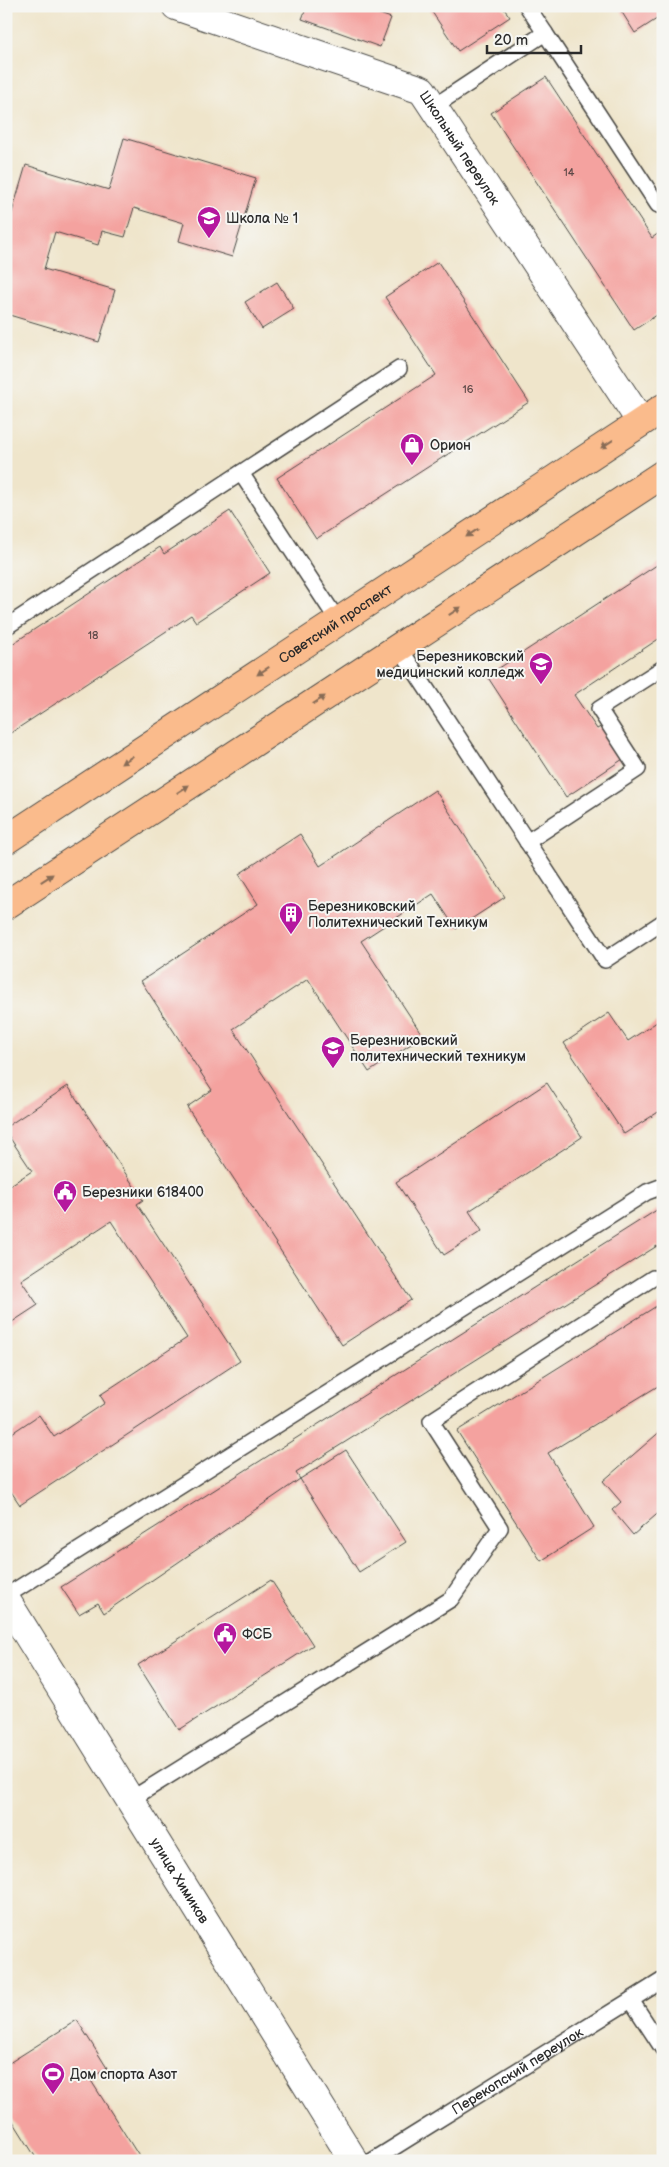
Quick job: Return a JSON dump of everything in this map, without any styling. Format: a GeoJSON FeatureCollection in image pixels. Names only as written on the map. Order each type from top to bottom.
{"type":"FeatureCollection","features":[{"type":"Feature","properties":{"kind":"main road","name":"Советский проспект"},"geometry":{"type":"LineString","coordinates":[[6,840],[652,415]]}},
{"type":"Feature","properties":{"kind":"main road"},"geometry":{"type":"LineString","coordinates":[[6,905],[663,474]]}},
{"type":"Feature","properties":{"kind":"street","name":"Школьный переулок"},"geometry":{"type":"LineString","coordinates":[[176,6],[422,90],[652,415]]}},
{"type":"Feature","properties":{"kind":"street","name":"улица Химиков"},"geometry":{"type":"LineString","coordinates":[[6,1600],[354,2161]]}},
{"type":"Feature","properties":{"kind":"lane"},"geometry":{"type":"LineString","coordinates":[[527,6],[658,205],[663,202]]}},
{"type":"Feature","properties":{"kind":"lane"},"geometry":{"type":"LineString","coordinates":[[433,106],[545,33]]}},
{"type":"Feature","properties":{"kind":"lane"},"geometry":{"type":"LineString","coordinates":[[6,627],[399,369]]}},
{"type":"Feature","properties":{"kind":"lane"},"geometry":{"type":"LineString","coordinates":[[241,473],[338,621]]}},
{"type":"Feature","properties":{"kind":"lane"},"geometry":{"type":"LineString","coordinates":[[399,647],[605,960],[663,922]]}},
{"type":"Feature","properties":{"kind":"lane"},"geometry":{"type":"LineString","coordinates":[[528,842],[638,769],[599,709],[663,668]]}},
{"type":"Feature","properties":{"kind":"lane"},"geometry":{"type":"LineString","coordinates":[[6,1596],[638,1197],[663,1186]]}},
{"type":"Feature","properties":{"kind":"lane"},"geometry":{"type":"LineString","coordinates":[[130,1800],[452,1599],[500,1528],[431,1421],[653,1278]]}},
{"type":"Feature","properties":{"kind":"lane","name":"Перекопский переулок"},"geometry":{"type":"LineString","coordinates":[[372,2161],[663,1980]]}},
{"type":"Feature","properties":{"kind":"lane"},"geometry":{"type":"LineString","coordinates":[[631,2000],[663,2049]]}},
{"type":"Feature","properties":{"kind":"building"},"geometry":{"type":"Polygon","coordinates":[[[307,6],[357,6],[391,18],[380,47],[302,19],[307,6]]]}},
{"type":"Feature","properties":{"kind":"building"},"geometry":{"type":"Polygon","coordinates":[[[428,6],[502,6],[510,17],[458,51],[428,6]]]}},
{"type":"Feature","properties":{"kind":"building"},"geometry":{"type":"Polygon","coordinates":[[[618,6],[663,6],[663,15],[635,33],[618,6]]]}},
{"type":"Feature","properties":{"kind":"building"},"geometry":{"type":"Polygon","coordinates":[[[546,77],[652,238],[663,230],[663,311],[634,330],[491,113],[546,77]]]}},
{"type":"Feature","properties":{"kind":"building","name":"Школа № 1"},"geometry":{"type":"Polygon","coordinates":[[[124,138],[256,178],[232,257],[179,241],[184,223],[134,208],[125,237],[102,231],[98,245],[55,232],[44,269],[115,290],[99,342],[6,314],[6,218],[10,219],[26,165],[109,190],[124,138]]]}},
{"type":"Feature","properties":{"kind":"building"},"geometry":{"type":"Polygon","coordinates":[[[438,262],[529,402],[316,539],[277,478],[436,375],[385,297],[438,262]]]}},
{"type":"Feature","properties":{"kind":"building"},"geometry":{"type":"Polygon","coordinates":[[[277,282],[294,309],[262,329],[245,302],[277,282]]]}},
{"type":"Feature","properties":{"kind":"building"},"geometry":{"type":"Polygon","coordinates":[[[230,511],[270,573],[196,622],[191,615],[6,736],[6,648],[160,547],[164,554],[230,511]]]}},
{"type":"Feature","properties":{"kind":"building","name":"Березниковский медицинский колледж"},"geometry":{"type":"Polygon","coordinates":[[[663,561],[663,636],[574,695],[597,729],[604,725],[626,757],[566,797],[487,676],[663,561]]]}},
{"type":"Feature","properties":{"kind":"building","name":"Березниковский Политехнический Техникум"},"geometry":{"type":"Polygon","coordinates":[[[435,790],[505,897],[456,929],[433,894],[361,941],[423,1036],[369,1072],[308,979],[233,1029],[411,1300],[342,1345],[187,1107],[212,1090],[141,981],[258,904],[239,874],[300,834],[320,866],[435,790]]]}},
{"type":"Feature","properties":{"kind":"building"},"geometry":{"type":"Polygon","coordinates":[[[609,1013],[628,1041],[663,1018],[663,1109],[624,1134],[564,1043],[609,1013]]]}},
{"type":"Feature","properties":{"kind":"building"},"geometry":{"type":"Polygon","coordinates":[[[547,1083],[582,1137],[469,1211],[482,1231],[444,1255],[396,1182],[547,1083]]]}},
{"type":"Feature","properties":{"kind":"building"},"geometry":{"type":"Polygon","coordinates":[[[68,1086],[143,1200],[137,1204],[240,1361],[20,1505],[6,1484],[6,1437],[39,1415],[54,1437],[105,1403],[100,1395],[187,1338],[111,1221],[21,1280],[38,1305],[6,1326],[6,1188],[32,1171],[6,1132],[6,1127],[68,1086]]]}},
{"type":"Feature","properties":{"kind":"building"},"geometry":{"type":"Polygon","coordinates":[[[663,1206],[663,1257],[657,1246],[296,1473],[300,1479],[104,1613],[98,1603],[79,1614],[61,1587],[663,1206]]]}},
{"type":"Feature","properties":{"kind":"building"},"geometry":{"type":"Polygon","coordinates":[[[663,1302],[663,1383],[548,1453],[594,1527],[541,1561],[457,1431],[663,1302]]]}},
{"type":"Feature","properties":{"kind":"building"},"geometry":{"type":"Polygon","coordinates":[[[663,1429],[663,1509],[633,1535],[612,1510],[621,1502],[603,1481],[663,1429]]]}},
{"type":"Feature","properties":{"kind":"building"},"geometry":{"type":"Polygon","coordinates":[[[346,1450],[406,1542],[359,1572],[300,1479],[346,1450]]]}},
{"type":"Feature","properties":{"kind":"building","name":"ФСБ"},"geometry":{"type":"Polygon","coordinates":[[[271,1580],[313,1645],[179,1730],[138,1665],[271,1580]]]}},
{"type":"Feature","properties":{"kind":"building","name":"Дом спорта Азот"},"geometry":{"type":"Polygon","coordinates":[[[77,2020],[107,2068],[90,2079],[142,2161],[38,2161],[6,2110],[6,2065],[77,2020]]]}},
{"type":"Feature","properties":{"kind":"place","name":"Школа № 1"},"geometry":{"type":"Point","coordinates":[209,239]}},
{"type":"Feature","properties":{"kind":"place","name":"Орион"},"geometry":{"type":"Point","coordinates":[412,466]}},
{"type":"Feature","properties":{"kind":"place","name":"Березниковский медицинский колледж"},"geometry":{"type":"Point","coordinates":[541,685]}},
{"type":"Feature","properties":{"kind":"place","name":"Березниковский Политехнический Техникум"},"geometry":{"type":"Point","coordinates":[291,935]}},
{"type":"Feature","properties":{"kind":"place","name":"Березниковский политехнический техникум"},"geometry":{"type":"Point","coordinates":[333,1069]}},
{"type":"Feature","properties":{"kind":"place","name":"Березники 618400"},"geometry":{"type":"Point","coordinates":[65,1213]}},
{"type":"Feature","properties":{"kind":"place","name":"ФСБ"},"geometry":{"type":"Point","coordinates":[225,1655]}},
{"type":"Feature","properties":{"kind":"place","name":"Дом спорта Азот"},"geometry":{"type":"Point","coordinates":[53,2095]}}]}
